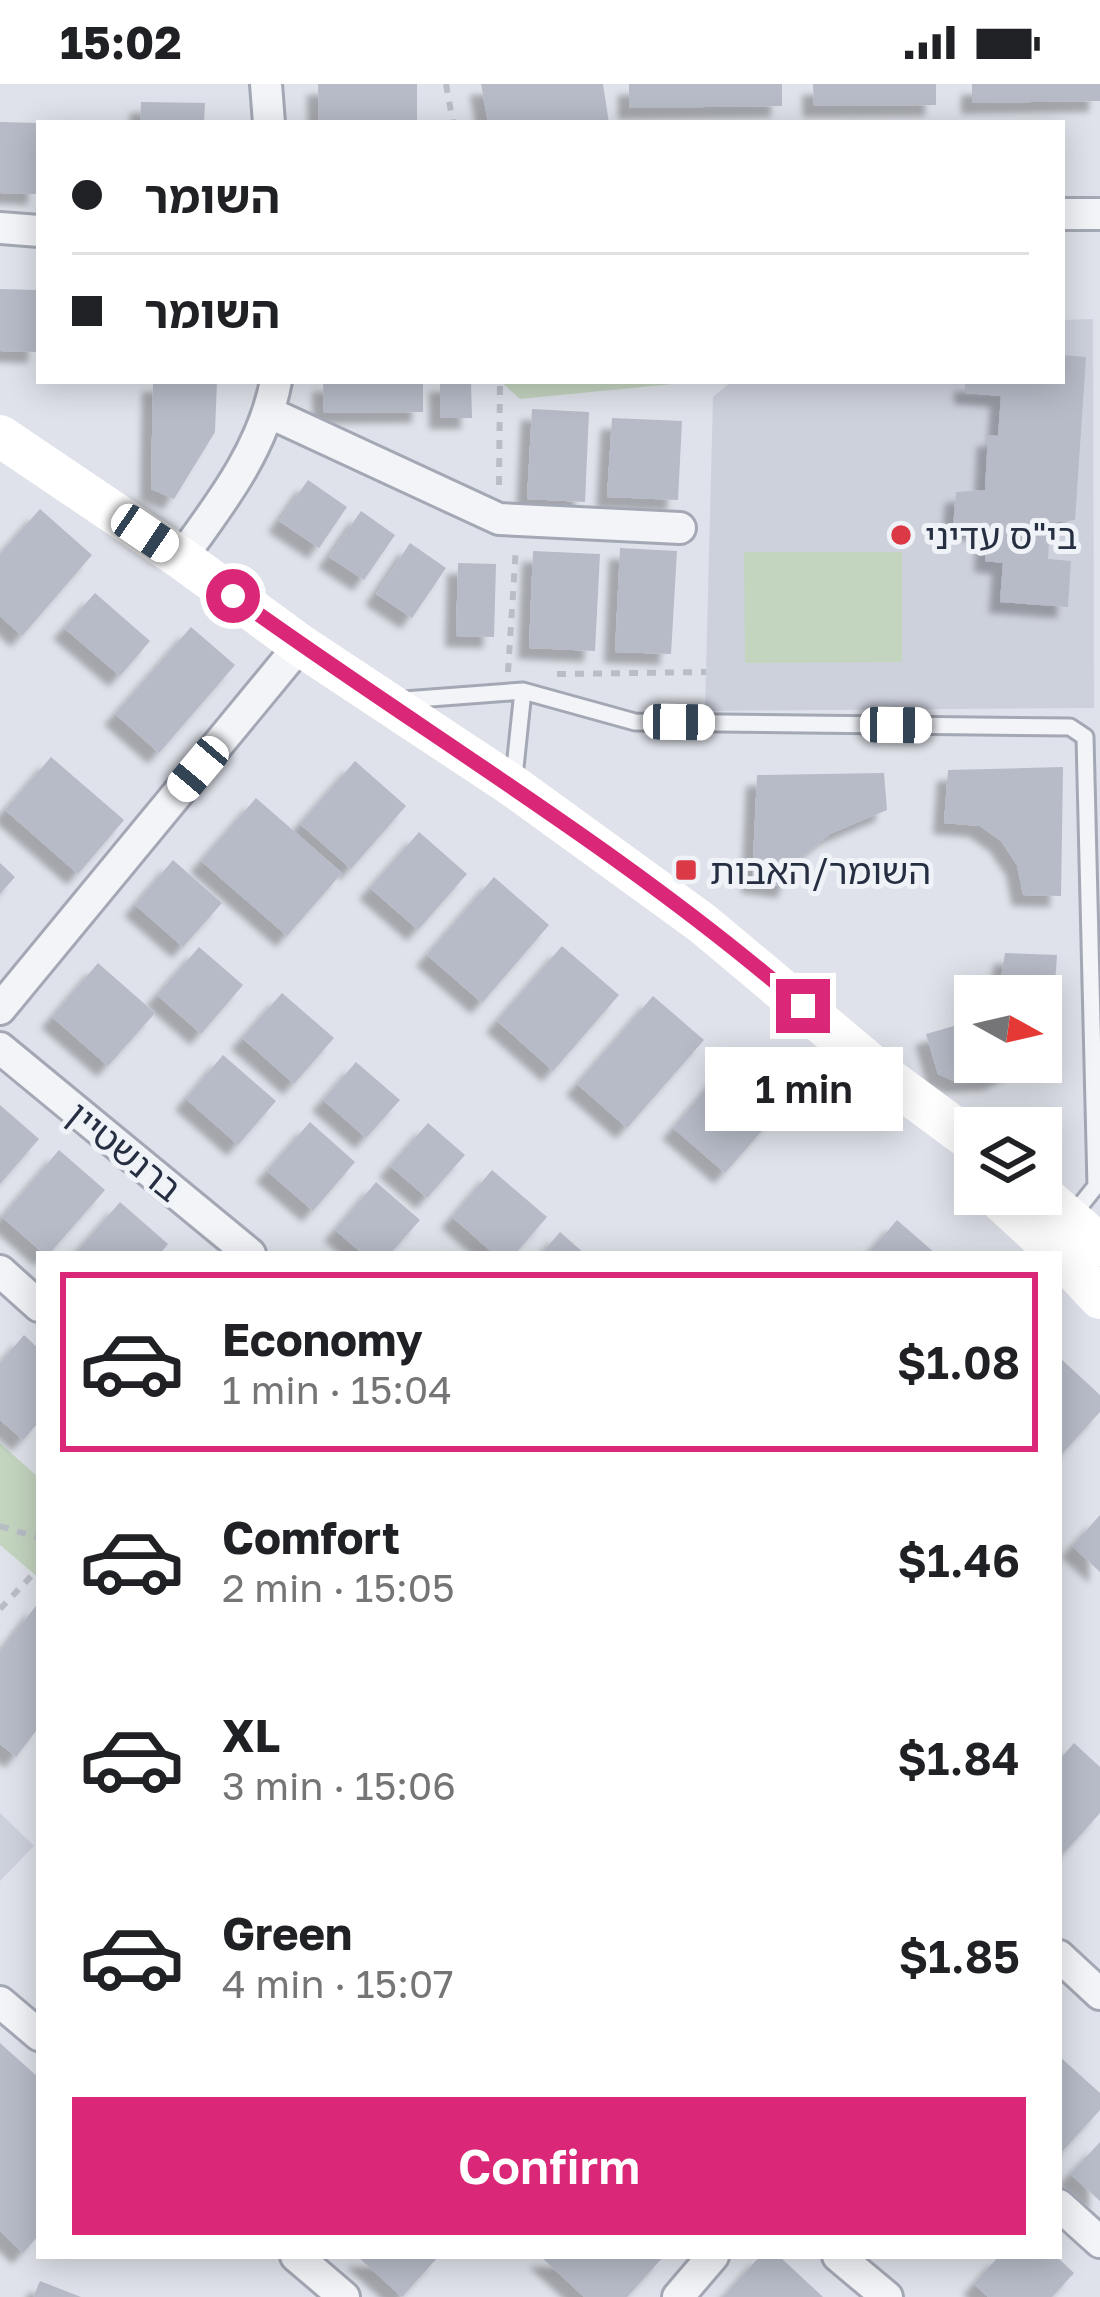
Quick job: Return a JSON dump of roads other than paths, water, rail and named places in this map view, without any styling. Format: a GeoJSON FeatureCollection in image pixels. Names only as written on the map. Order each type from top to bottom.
{"type":"FeatureCollection","features":[{"type":"Feature","properties":{"kind":"street"},"geometry":{"type":"LineString","coordinates":[[266,84],[269,120]]}},
{"type":"Feature","properties":{"kind":"street"},"geometry":{"type":"LineString","coordinates":[[1065,214],[1100,214]]}},
{"type":"Feature","properties":{"kind":"street"},"geometry":{"type":"LineString","coordinates":[[0,228],[36,231]]}},
{"type":"Feature","properties":{"kind":"street"},"geometry":{"type":"LineString","coordinates":[[181,558],[239,476],[270,413],[275,384]]}},
{"type":"Feature","properties":{"kind":"street"},"geometry":{"type":"LineString","coordinates":[[270,413],[508,519],[680,528]]}},
{"type":"Feature","properties":{"kind":"street"},"geometry":{"type":"LineString","coordinates":[[0,436],[513,786],[702,923],[886,1078],[954,1128]]}},
{"type":"Feature","properties":{"kind":"street"},"geometry":{"type":"LineString","coordinates":[[0,1009],[300,645]]}},
{"type":"Feature","properties":{"kind":"street","name":"ברנשטיין"},"geometry":{"type":"LineString","coordinates":[[0,1048],[246,1251]]}},
{"type":"Feature","properties":{"kind":"street"},"geometry":{"type":"LineString","coordinates":[[886,1078],[954,1153]]}},
{"type":"Feature","properties":{"kind":"street"},"geometry":{"type":"LineString","coordinates":[[1026,1215],[1060,1238],[1100,1298]]}},
{"type":"Feature","properties":{"kind":"street"},"geometry":{"type":"LineString","coordinates":[[0,1271],[36,1303]]}},
{"type":"Feature","properties":{"kind":"street"},"geometry":{"type":"LineString","coordinates":[[1062,1959],[1100,1994]]}},
{"type":"Feature","properties":{"kind":"street"},"geometry":{"type":"LineString","coordinates":[[0,2002],[36,2032]]}},
{"type":"Feature","properties":{"kind":"street"},"geometry":{"type":"LineString","coordinates":[[1062,2208],[1100,2242]]}},
{"type":"Feature","properties":{"kind":"street"},"geometry":{"type":"LineString","coordinates":[[300,2259],[344,2297]]}},
{"type":"Feature","properties":{"kind":"street"},"geometry":{"type":"LineString","coordinates":[[678,2297],[710,2259]]}},
{"type":"Feature","properties":{"kind":"street"},"geometry":{"type":"LineString","coordinates":[[842,2259],[887,2297]]}},
{"type":"Feature","properties":{"kind":"lane"},"geometry":{"type":"LineString","coordinates":[[513,786],[523,691]]}},
{"type":"Feature","properties":{"kind":"lane"},"geometry":{"type":"LineString","coordinates":[[387,702],[523,691],[635,722],[1070,727],[1084,737],[1096,1186],[1060,1238]]}},
{"type":"Feature","properties":{"kind":"place","name":"בי\"ס עדיני"},"geometry":{"type":"Point","coordinates":[901,535]}},
{"type":"Feature","properties":{"kind":"place","name":"השומר/האבות"},"geometry":{"type":"Point","coordinates":[686,870]}}]}
